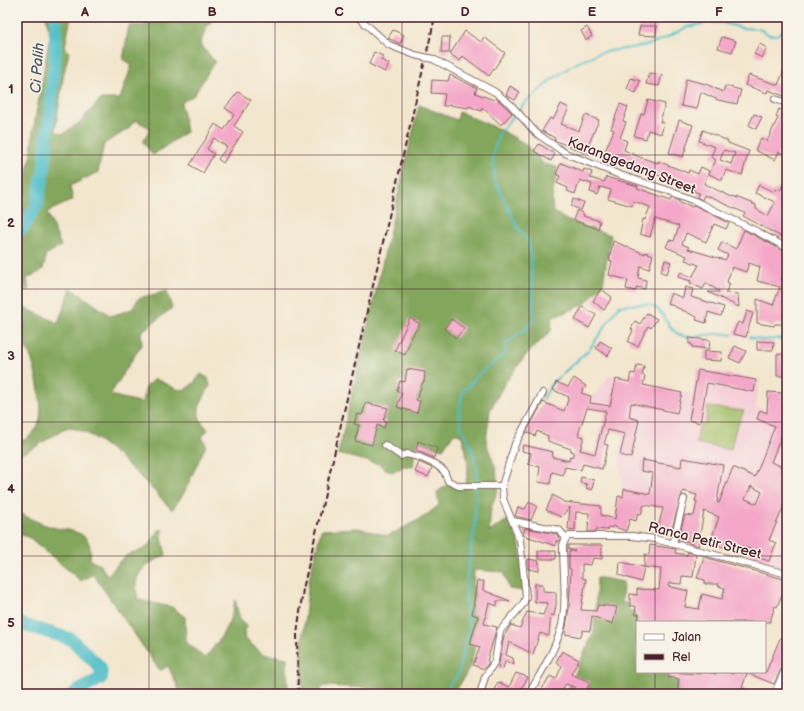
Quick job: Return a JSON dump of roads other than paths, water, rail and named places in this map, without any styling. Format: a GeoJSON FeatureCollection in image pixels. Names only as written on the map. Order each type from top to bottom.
{"type":"FeatureCollection","features":[{"type":"Feature","properties":{"kind":"main road"},"geometry":{"type":"LineString","coordinates":[[776,694],[787,669]]}},
{"type":"Feature","properties":{"kind":"street","name":"Karanggedang Street"},"geometry":{"type":"LineString","coordinates":[[358,17],[389,45],[415,55],[433,59],[495,92],[536,134],[565,153],[620,175],[693,200],[787,248]]}},
{"type":"Feature","properties":{"kind":"street"},"geometry":{"type":"LineString","coordinates":[[775,98],[787,103]]}},
{"type":"Feature","properties":{"kind":"street"},"geometry":{"type":"LineString","coordinates":[[480,694],[485,677],[495,661],[500,631],[523,604],[526,597],[520,540],[503,499],[502,486],[515,444],[543,393]]}},
{"type":"Feature","properties":{"kind":"street"},"geometry":{"type":"LineString","coordinates":[[385,445],[400,456],[406,454],[419,457],[435,464],[444,471],[448,481],[455,485],[502,486]]}},
{"type":"Feature","properties":{"kind":"street"},"geometry":{"type":"LineString","coordinates":[[673,543],[684,499]]}},
{"type":"Feature","properties":{"kind":"street"},"geometry":{"type":"LineString","coordinates":[[513,521],[558,530],[566,538],[564,545],[564,601],[562,626],[552,652],[529,694]]}},
{"type":"Feature","properties":{"kind":"street","name":"Ranca Petir Street"},"geometry":{"type":"LineString","coordinates":[[566,538],[575,536],[632,536],[673,543],[787,574]]}},
{"type":"Feature","properties":{"kind":"waterway","name":"Ci Palih"},"geometry":{"type":"LineString","coordinates":[[17,234],[25,225],[37,205],[44,170],[55,58],[56,17]]}},
{"type":"Feature","properties":{"kind":"waterway"},"geometry":{"type":"LineString","coordinates":[[443,694],[458,674],[469,630],[466,603],[467,573],[475,525],[477,468],[471,446],[461,427],[459,412],[463,392],[479,374],[506,353],[506,344],[529,327],[534,320],[531,255],[528,241],[518,228],[494,179],[493,155],[498,136],[523,105],[551,80],[573,65],[599,53],[648,45],[687,27],[706,23],[723,23],[742,28],[759,29],[770,35],[777,35],[787,27]]}},
{"type":"Feature","properties":{"kind":"waterway"},"geometry":{"type":"LineString","coordinates":[[543,400],[551,384],[589,350],[619,306],[639,304],[650,305],[660,311],[673,330],[683,336],[689,337],[720,333],[732,335]]}},
{"type":"Feature","properties":{"kind":"waterway"},"geometry":{"type":"LineString","coordinates":[[749,337],[763,340],[787,338]]}},
{"type":"Feature","properties":{"kind":"waterway","name":"Ci Palih"},"geometry":{"type":"LineString","coordinates":[[17,623],[71,639],[100,667],[102,677],[73,694]]}},
{"type":"Feature","properties":{"kind":"railway"},"geometry":{"type":"LineString","coordinates":[[298,694],[297,634],[303,589],[435,17]]}}]}
